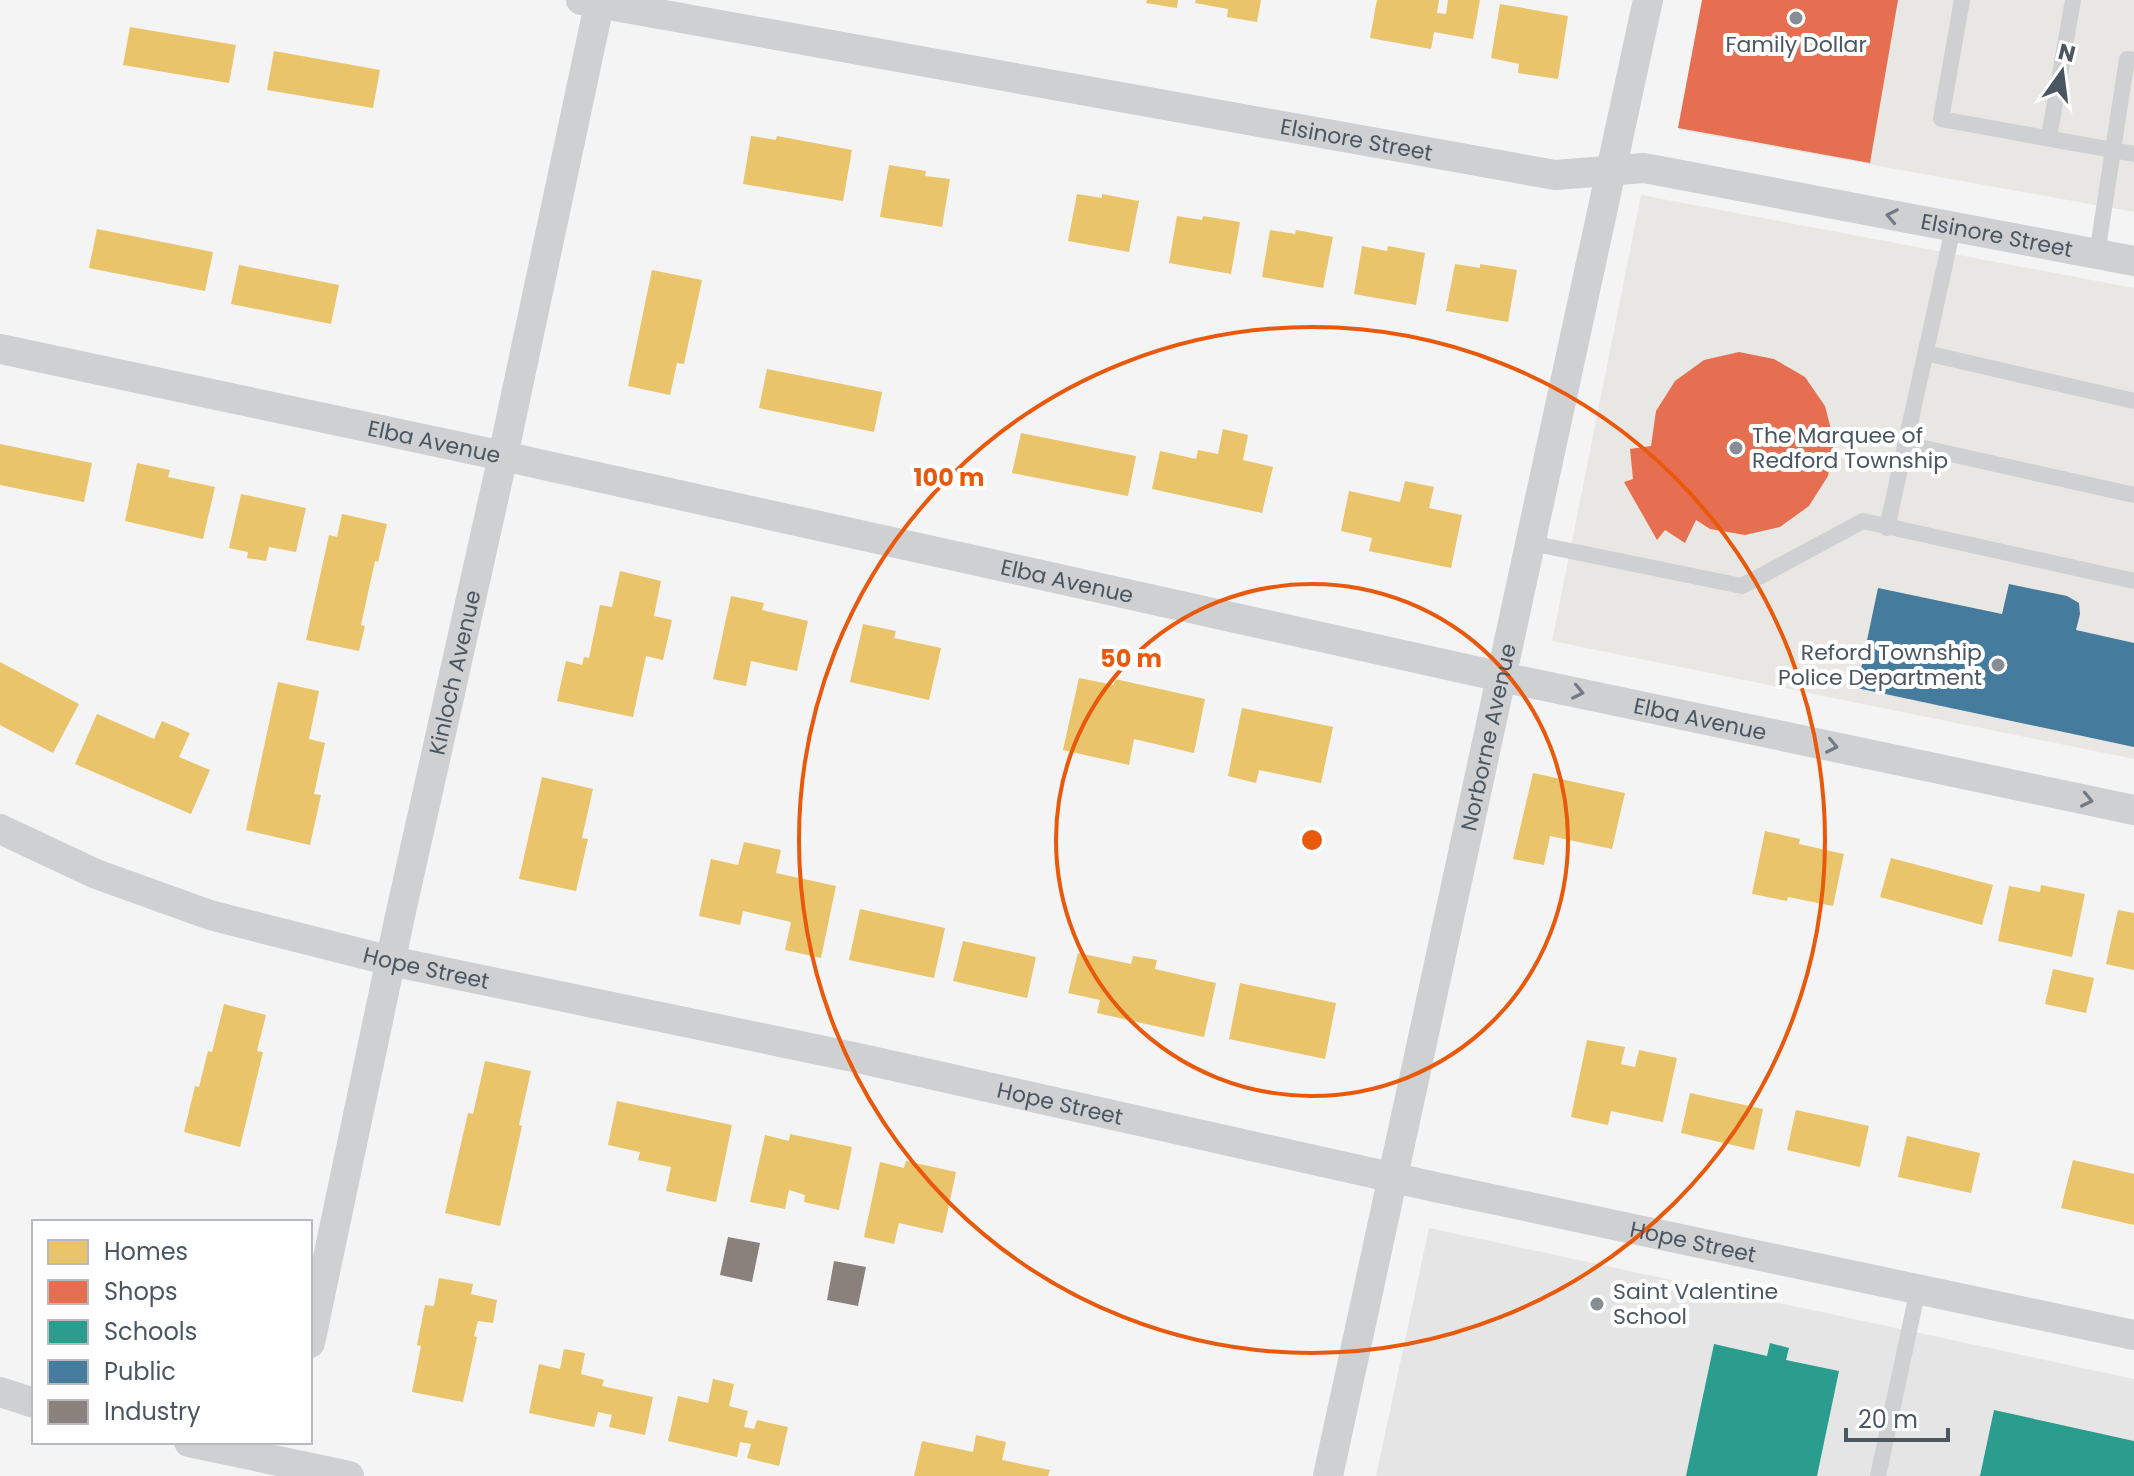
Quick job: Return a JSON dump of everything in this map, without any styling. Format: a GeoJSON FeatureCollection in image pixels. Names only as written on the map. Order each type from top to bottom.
{"type":"FeatureCollection","features":[{"type":"Feature","properties":{"kind":"street","name":"Norborne Avenue"},"geometry":{"type":"LineString","coordinates":[[1328,1476],[1648,0]]}},
{"type":"Feature","properties":{"kind":"street","name":"Elsinore Street"},"geometry":{"type":"LineString","coordinates":[[593,1],[1555,175],[1644,168],[2134,261]]}},
{"type":"Feature","properties":{"kind":"street","name":"Kinloch Avenue"},"geometry":{"type":"LineString","coordinates":[[312,1334],[503,456],[593,1]]}},
{"type":"Feature","properties":{"kind":"street","name":"Elba Avenue"},"geometry":{"type":"LineString","coordinates":[[0,349],[503,456],[1502,677],[2134,810]]}},
{"type":"Feature","properties":{"kind":"street","name":"Hope Street"},"geometry":{"type":"LineString","coordinates":[[0,829],[96,874],[210,915],[391,961],[858,1058],[1392,1177],[2134,1335]]}},
{"type":"Feature","properties":{"kind":"street"},"geometry":{"type":"LineString","coordinates":[[0,1392],[32,1402]]}},
{"type":"Feature","properties":{"kind":"street"},"geometry":{"type":"LineString","coordinates":[[200,1444],[286,1460],[349,1476]]}},
{"type":"Feature","properties":{"kind":"lane"},"geometry":{"type":"LineString","coordinates":[[1962,0],[1941,119],[2134,154]]}},
{"type":"Feature","properties":{"kind":"lane"},"geometry":{"type":"LineString","coordinates":[[2049,137],[2073,0]]}},
{"type":"Feature","properties":{"kind":"lane"},"geometry":{"type":"LineString","coordinates":[[2097,254],[2127,59],[2134,60]]}},
{"type":"Feature","properties":{"kind":"lane"},"geometry":{"type":"LineString","coordinates":[[1887,528],[1953,228]]}},
{"type":"Feature","properties":{"kind":"lane"},"geometry":{"type":"LineString","coordinates":[[1926,353],[2134,401]]}},
{"type":"Feature","properties":{"kind":"lane"},"geometry":{"type":"LineString","coordinates":[[1906,444],[2134,495]]}},
{"type":"Feature","properties":{"kind":"lane"},"geometry":{"type":"LineString","coordinates":[[1531,543],[1742,586],[1863,521],[2134,581]]}},
{"type":"Feature","properties":{"kind":"lane"},"geometry":{"type":"LineString","coordinates":[[1878,1476],[1918,1289]]}},
{"type":"Feature","properties":{"kind":"shaded area"},"geometry":{"type":"Polygon","coordinates":[[[1702,0],[2134,0],[2134,212],[1679,130],[1702,0]]]}},
{"type":"Feature","properties":{"kind":"shaded area"},"geometry":{"type":"Polygon","coordinates":[[[1641,195],[2134,288],[2134,759],[1552,641],[1641,195]]]}},
{"type":"Feature","properties":{"kind":"shaded area","name":"Saint Valentine School"},"geometry":{"type":"Polygon","coordinates":[[[1429,1228],[2134,1379],[2134,1476],[1376,1476],[1429,1228]]]}},
{"type":"Feature","properties":{"kind":"building: Homes"},"geometry":{"type":"Polygon","coordinates":[[[1147,0],[1178,0],[1177,8],[1146,3],[1147,0]]]}},
{"type":"Feature","properties":{"kind":"building: Homes"},"geometry":{"type":"Polygon","coordinates":[[[1196,0],[1261,0],[1257,22],[1227,17],[1228,9],[1195,3],[1196,0]]]}},
{"type":"Feature","properties":{"kind":"building: Homes"},"geometry":{"type":"Polygon","coordinates":[[[1377,0],[1439,0],[1437,13],[1446,14],[1448,0],[1480,0],[1473,39],[1434,32],[1431,49],[1370,38],[1377,0]]]}},
{"type":"Feature","properties":{"kind":"building: Homes"},"geometry":{"type":"Polygon","coordinates":[[[1500,4],[1568,16],[1558,79],[1518,73],[1519,64],[1491,58],[1500,4]]]}},
{"type":"Feature","properties":{"kind":"building: Homes"},"geometry":{"type":"Polygon","coordinates":[[[130,27],[236,45],[229,83],[123,65],[130,27]]]}},
{"type":"Feature","properties":{"kind":"building: Homes"},"geometry":{"type":"Polygon","coordinates":[[[274,51],[380,70],[373,108],[267,90],[274,51]]]}},
{"type":"Feature","properties":{"kind":"building: Homes"},"geometry":{"type":"Polygon","coordinates":[[[751,136],[776,140],[777,136],[852,150],[843,201],[743,184],[751,136]]]}},
{"type":"Feature","properties":{"kind":"building: Homes"},"geometry":{"type":"Polygon","coordinates":[[[889,165],[926,171],[925,176],[950,179],[942,227],[880,217],[889,165]]]}},
{"type":"Feature","properties":{"kind":"building: Homes"},"geometry":{"type":"Polygon","coordinates":[[[1077,194],[1102,198],[1102,194],[1139,201],[1129,252],[1068,241],[1077,194]]]}},
{"type":"Feature","properties":{"kind":"building: Homes"},"geometry":{"type":"Polygon","coordinates":[[[1177,216],[1202,220],[1203,216],[1240,222],[1231,274],[1169,263],[1177,216]]]}},
{"type":"Feature","properties":{"kind":"building: Homes"},"geometry":{"type":"Polygon","coordinates":[[[97,229],[213,252],[205,291],[89,268],[97,229]]]}},
{"type":"Feature","properties":{"kind":"building: Homes"},"geometry":{"type":"Polygon","coordinates":[[[1270,230],[1295,234],[1296,230],[1333,237],[1323,288],[1262,277],[1270,230]]]}},
{"type":"Feature","properties":{"kind":"building: Homes"},"geometry":{"type":"Polygon","coordinates":[[[1362,246],[1387,251],[1388,246],[1425,253],[1416,305],[1354,294],[1362,246]]]}},
{"type":"Feature","properties":{"kind":"building: Homes"},"geometry":{"type":"Polygon","coordinates":[[[1455,264],[1480,268],[1480,264],[1517,270],[1508,322],[1446,311],[1455,264]]]}},
{"type":"Feature","properties":{"kind":"building: Homes"},"geometry":{"type":"Polygon","coordinates":[[[239,265],[339,285],[331,324],[231,304],[239,265]]]}},
{"type":"Feature","properties":{"kind":"building: Homes"},"geometry":{"type":"Polygon","coordinates":[[[652,270],[702,280],[684,364],[677,363],[670,395],[628,386],[652,270]]]}},
{"type":"Feature","properties":{"kind":"building: Homes"},"geometry":{"type":"Polygon","coordinates":[[[767,369],[882,392],[874,432],[759,408],[767,369]]]}},
{"type":"Feature","properties":{"kind":"building: Homes"},"geometry":{"type":"Polygon","coordinates":[[[1223,429],[1248,435],[1243,460],[1273,467],[1262,513],[1152,489],[1160,451],[1196,459],[1198,450],[1218,454],[1223,429]]]}},
{"type":"Feature","properties":{"kind":"building: Homes"},"geometry":{"type":"Polygon","coordinates":[[[1021,433],[1136,456],[1128,496],[1012,473],[1021,433]]]}},
{"type":"Feature","properties":{"kind":"building: Homes"},"geometry":{"type":"Polygon","coordinates":[[[0,444],[92,463],[84,502],[0,485],[0,444]]]}},
{"type":"Feature","properties":{"kind":"building: Homes"},"geometry":{"type":"Polygon","coordinates":[[[137,463],[170,470],[168,477],[215,487],[203,539],[125,521],[137,463]]]}},
{"type":"Feature","properties":{"kind":"building: Homes"},"geometry":{"type":"Polygon","coordinates":[[[1405,481],[1434,487],[1429,508],[1462,515],[1451,568],[1369,551],[1372,538],[1341,531],[1349,491],[1400,502],[1405,481]]]}},
{"type":"Feature","properties":{"kind":"building: Homes"},"geometry":{"type":"Polygon","coordinates":[[[241,494],[306,508],[296,552],[269,547],[266,561],[247,558],[248,552],[229,548],[241,494]]]}},
{"type":"Feature","properties":{"kind":"building: Homes"},"geometry":{"type":"Polygon","coordinates":[[[342,514],[387,524],[378,562],[375,561],[361,625],[365,626],[359,651],[306,640],[329,535],[337,537],[342,514]]]}},
{"type":"Feature","properties":{"kind":"building: Homes"},"geometry":{"type":"Polygon","coordinates":[[[620,571],[661,581],[654,616],[672,620],[663,660],[646,656],[633,717],[557,701],[566,661],[582,665],[584,657],[589,658],[600,605],[612,607],[620,571]]]}},
{"type":"Feature","properties":{"kind":"building: Homes"},"geometry":{"type":"Polygon","coordinates":[[[731,596],[764,603],[762,610],[808,621],[797,671],[751,661],[746,686],[713,679],[731,596]]]}},
{"type":"Feature","properties":{"kind":"building: Homes"},"geometry":{"type":"Polygon","coordinates":[[[863,624],[896,631],[894,638],[941,648],[929,700],[850,682],[863,624]]]}},
{"type":"Feature","properties":{"kind":"building: Homes"},"geometry":{"type":"Polygon","coordinates":[[[0,662],[79,704],[53,753],[0,725],[0,662]]]}},
{"type":"Feature","properties":{"kind":"building: Homes"},"geometry":{"type":"Polygon","coordinates":[[[1079,678],[1114,685],[1115,679],[1205,699],[1194,753],[1134,739],[1129,765],[1063,750],[1079,678]]]}},
{"type":"Feature","properties":{"kind":"building: Homes"},"geometry":{"type":"Polygon","coordinates":[[[278,682],[319,691],[309,739],[325,743],[314,794],[321,795],[310,845],[246,830],[278,682]]]}},
{"type":"Feature","properties":{"kind":"building: Homes"},"geometry":{"type":"Polygon","coordinates":[[[1242,708],[1333,727],[1321,783],[1259,770],[1256,783],[1228,776],[1242,708]]]}},
{"type":"Feature","properties":{"kind":"building: Homes"},"geometry":{"type":"Polygon","coordinates":[[[97,714],[154,739],[162,721],[190,733],[179,757],[210,770],[191,814],[75,764],[97,714]]]}},
{"type":"Feature","properties":{"kind":"building: Homes"},"geometry":{"type":"Polygon","coordinates":[[[1533,773],[1625,793],[1612,849],[1550,836],[1544,865],[1513,859],[1533,773]]]}},
{"type":"Feature","properties":{"kind":"building: Homes"},"geometry":{"type":"Polygon","coordinates":[[[542,777],[593,789],[582,838],[588,839],[576,891],[519,879],[542,777]]]}},
{"type":"Feature","properties":{"kind":"building: Homes"},"geometry":{"type":"Polygon","coordinates":[[[1765,831],[1800,839],[1799,844],[1844,854],[1833,906],[1752,894],[1765,831]]]}},
{"type":"Feature","properties":{"kind":"building: Homes"},"geometry":{"type":"Polygon","coordinates":[[[744,842],[781,850],[776,873],[836,886],[821,958],[785,950],[791,922],[743,911],[740,925],[699,916],[711,859],[738,865],[744,842]]]}},
{"type":"Feature","properties":{"kind":"building: Homes"},"geometry":{"type":"Polygon","coordinates":[[[1891,858],[1993,885],[1982,925],[1880,897],[1891,858]]]}},
{"type":"Feature","properties":{"kind":"building: Homes"},"geometry":{"type":"Polygon","coordinates":[[[2041,885],[2085,894],[2072,957],[1998,941],[2009,886],[2040,892],[2041,885]]]}},
{"type":"Feature","properties":{"kind":"building: Homes"},"geometry":{"type":"Polygon","coordinates":[[[860,909],[945,928],[934,978],[849,960],[860,909]]]}},
{"type":"Feature","properties":{"kind":"building: Homes"},"geometry":{"type":"Polygon","coordinates":[[[2118,910],[2134,913],[2134,970],[2106,964],[2118,910]]]}},
{"type":"Feature","properties":{"kind":"building: Homes"},"geometry":{"type":"Polygon","coordinates":[[[963,941],[1036,957],[1027,998],[953,981],[963,941]]]}},
{"type":"Feature","properties":{"kind":"building: Homes"},"geometry":{"type":"Polygon","coordinates":[[[1078,953],[1131,964],[1133,956],[1157,960],[1155,969],[1216,983],[1204,1037],[1097,1013],[1100,1000],[1068,993],[1078,953]]]}},
{"type":"Feature","properties":{"kind":"building: Homes"},"geometry":{"type":"Polygon","coordinates":[[[2053,969],[2094,978],[2086,1013],[2045,1004],[2053,969]]]}},
{"type":"Feature","properties":{"kind":"building: Homes"},"geometry":{"type":"Polygon","coordinates":[[[1240,983],[1336,1003],[1325,1059],[1229,1039],[1240,983]]]}},
{"type":"Feature","properties":{"kind":"building: Homes"},"geometry":{"type":"Polygon","coordinates":[[[224,1004],[266,1015],[257,1051],[263,1052],[240,1147],[184,1132],[195,1086],[199,1087],[208,1051],[212,1052],[224,1004]]]}},
{"type":"Feature","properties":{"kind":"building: Homes"},"geometry":{"type":"Polygon","coordinates":[[[1587,1040],[1625,1047],[1621,1064],[1635,1067],[1639,1050],[1677,1058],[1663,1122],[1611,1111],[1608,1125],[1571,1117],[1587,1040]]]}},
{"type":"Feature","properties":{"kind":"building: Homes"},"geometry":{"type":"Polygon","coordinates":[[[485,1061],[531,1071],[500,1226],[445,1213],[468,1113],[473,1114],[485,1061]]]}},
{"type":"Feature","properties":{"kind":"building: Homes"},"geometry":{"type":"Polygon","coordinates":[[[1690,1093],[1763,1109],[1754,1150],[1681,1133],[1690,1093]]]}},
{"type":"Feature","properties":{"kind":"building: Homes"},"geometry":{"type":"Polygon","coordinates":[[[617,1101],[732,1125],[716,1202],[666,1191],[671,1167],[638,1160],[640,1152],[608,1145],[617,1101]]]}},
{"type":"Feature","properties":{"kind":"building: Homes"},"geometry":{"type":"Polygon","coordinates":[[[1796,1110],[1869,1126],[1860,1167],[1787,1150],[1796,1110]]]}},
{"type":"Feature","properties":{"kind":"building: Homes"},"geometry":{"type":"Polygon","coordinates":[[[790,1134],[852,1147],[839,1210],[804,1202],[805,1195],[789,1190],[785,1209],[750,1202],[765,1135],[789,1141],[790,1134]]]}},
{"type":"Feature","properties":{"kind":"building: Homes"},"geometry":{"type":"Polygon","coordinates":[[[1907,1136],[1980,1153],[1971,1193],[1898,1177],[1907,1136]]]}},
{"type":"Feature","properties":{"kind":"building: Homes"},"geometry":{"type":"Polygon","coordinates":[[[2073,1160],[2134,1174],[2134,1225],[2061,1208],[2073,1160]]]}},
{"type":"Feature","properties":{"kind":"building: Homes"},"geometry":{"type":"Polygon","coordinates":[[[906,1161],[956,1172],[943,1233],[899,1223],[894,1244],[864,1237],[880,1162],[904,1168],[906,1161]]]}},
{"type":"Feature","properties":{"kind":"building: Homes"},"geometry":{"type":"Polygon","coordinates":[[[439,1278],[473,1284],[471,1294],[497,1300],[493,1323],[478,1321],[463,1402],[412,1392],[425,1305],[434,1306],[439,1278]]]}},
{"type":"Feature","properties":{"kind":"building: Homes"},"geometry":{"type":"Polygon","coordinates":[[[564,1349],[585,1353],[581,1374],[604,1380],[602,1386],[653,1397],[645,1435],[609,1427],[612,1415],[598,1412],[594,1427],[529,1413],[539,1364],[560,1369],[564,1349]]]}},
{"type":"Feature","properties":{"kind":"building: Homes"},"geometry":{"type":"Polygon","coordinates":[[[713,1379],[734,1384],[729,1406],[748,1411],[744,1427],[754,1429],[757,1420],[788,1427],[779,1466],[747,1458],[751,1444],[740,1442],[737,1457],[668,1441],[678,1396],[708,1403],[713,1379]]]}},
{"type":"Feature","properties":{"kind":"building: Homes"},"geometry":{"type":"Polygon","coordinates":[[[976,1435],[1006,1442],[1002,1460],[1050,1470],[1048,1476],[914,1476],[922,1441],[973,1452],[976,1435]]]}},
{"type":"Feature","properties":{"kind":"building: Shops"},"geometry":{"type":"Polygon","coordinates":[[[1702,0],[1898,0],[1870,163],[1678,128],[1702,0]]]}},
{"type":"Feature","properties":{"kind":"building: Shops","name":"The Marquee of Redford Township"},"geometry":{"type":"Polygon","coordinates":[[[1739,352],[1774,359],[1805,377],[1825,406],[1834,441],[1828,476],[1809,506],[1780,527],[1745,535],[1710,529],[1696,520],[1685,543],[1665,530],[1657,540],[1624,482],[1633,479],[1630,449],[1651,446],[1656,411],[1675,381],[1704,360],[1739,352]]]}},
{"type":"Feature","properties":{"kind":"building: Schools","name":"Saint Valentine School"},"geometry":{"type":"Polygon","coordinates":[[[1770,1343],[1789,1348],[1786,1360],[1839,1371],[1817,1476],[1686,1476],[1714,1344],[1767,1356],[1770,1343]]]}},
{"type":"Feature","properties":{"kind":"building: Schools"},"geometry":{"type":"Polygon","coordinates":[[[1994,1410],[2134,1441],[2134,1476],[1980,1476],[1994,1410]]]}},
{"type":"Feature","properties":{"kind":"building: Public","name":"Reford Township Police Department"},"geometry":{"type":"Polygon","coordinates":[[[2009,584],[2067,596],[2079,603],[2076,630],[2134,643],[2134,747],[1857,688],[1878,588],[2002,614],[2009,584]]]}},
{"type":"Feature","properties":{"kind":"building: Industry"},"geometry":{"type":"Polygon","coordinates":[[[728,1237],[760,1243],[752,1282],[720,1275],[728,1237]]]}},
{"type":"Feature","properties":{"kind":"building: Industry"},"geometry":{"type":"Polygon","coordinates":[[[834,1261],[866,1267],[858,1306],[827,1300],[834,1261]]]}},
{"type":"Feature","properties":{"kind":"place","name":"Family Dollar"},"geometry":{"type":"Point","coordinates":[1796,18]}},
{"type":"Feature","properties":{"kind":"place","name":"The Marquee of Redford Township"},"geometry":{"type":"Point","coordinates":[1736,448]}},
{"type":"Feature","properties":{"kind":"place","name":"Reford Township Police Department"},"geometry":{"type":"Point","coordinates":[1998,665]}},
{"type":"Feature","properties":{"kind":"place","name":"Saint Valentine School"},"geometry":{"type":"Point","coordinates":[1597,1304]}}]}
